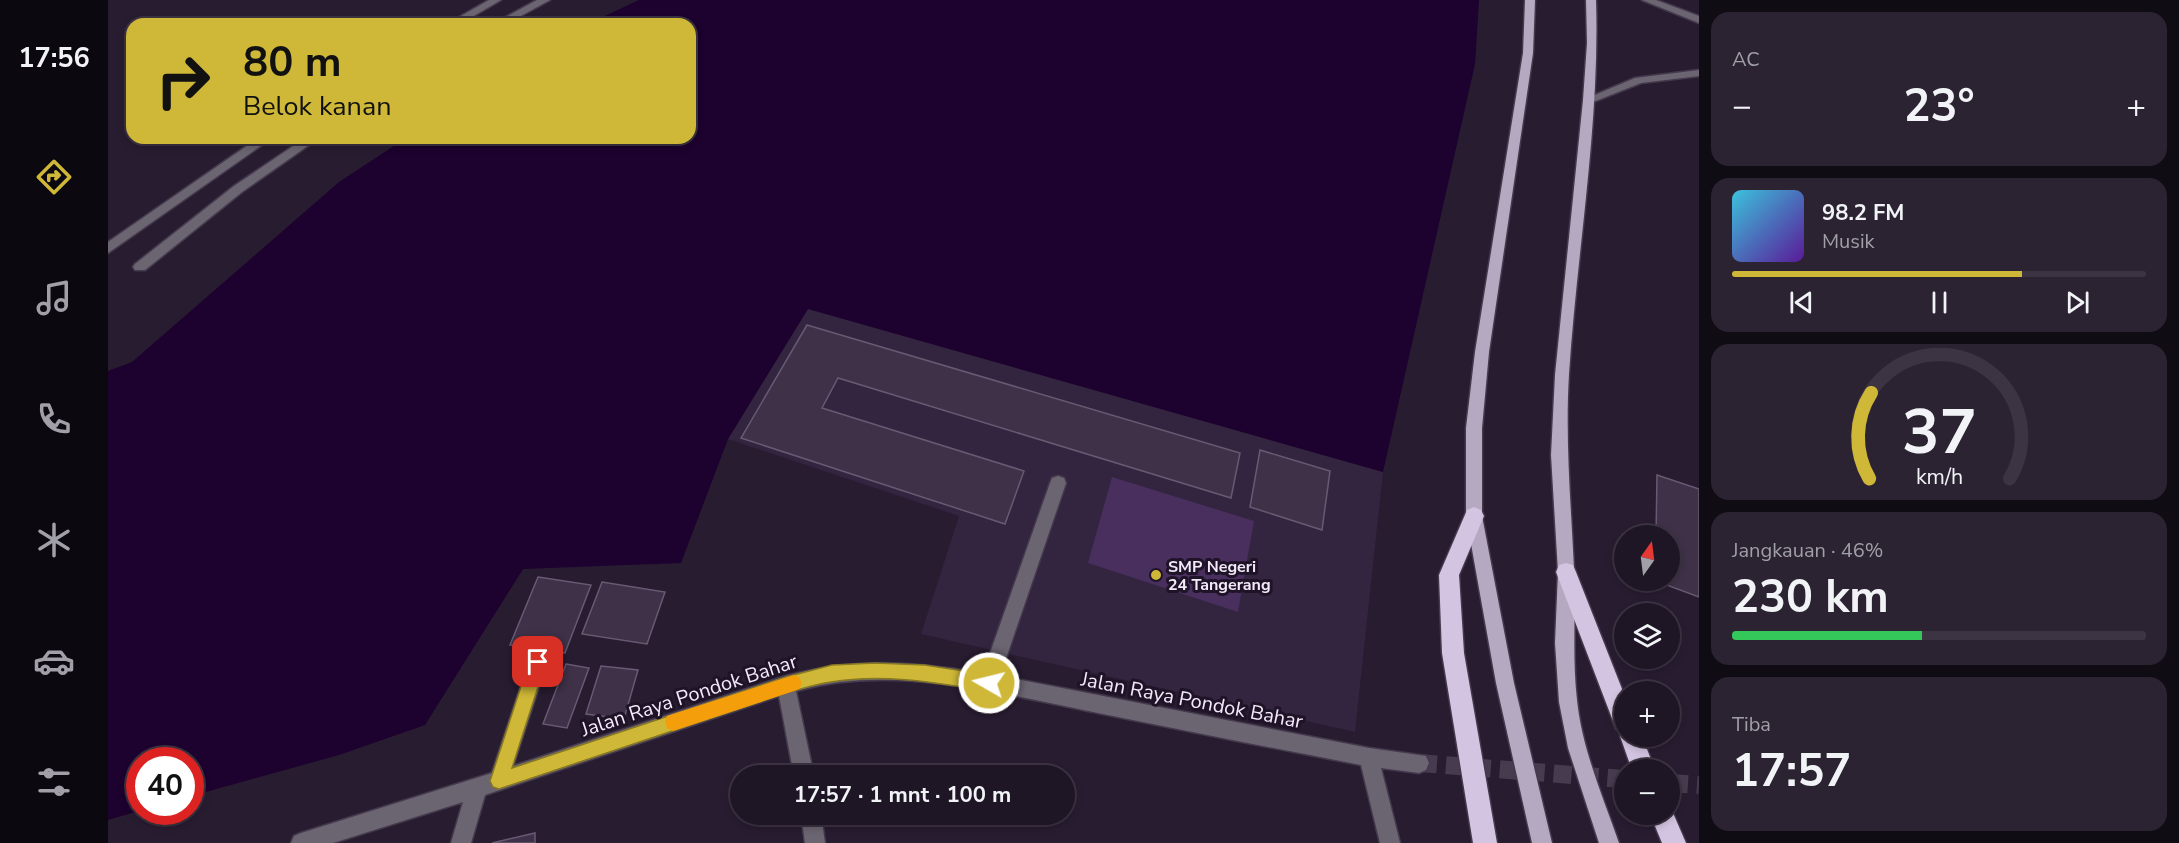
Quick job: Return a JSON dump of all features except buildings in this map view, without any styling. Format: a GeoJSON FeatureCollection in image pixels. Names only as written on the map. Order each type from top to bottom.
{"type":"FeatureCollection","features":[{"type":"Feature","properties":{"kind":"highway"},"geometry":{"type":"LineString","coordinates":[[1474,516],[1449,575],[1453,653],[1485,843]]}},
{"type":"Feature","properties":{"kind":"highway"},"geometry":{"type":"LineString","coordinates":[[1566,572],[1614,695]]}},
{"type":"Feature","properties":{"kind":"highway"},"geometry":{"type":"LineString","coordinates":[[1667,825],[1674,843]]}},
{"type":"Feature","properties":{"kind":"main road"},"geometry":{"type":"LineString","coordinates":[[1530,0],[1528,53],[1482,352],[1474,428],[1474,516],[1504,683],[1542,843]]}},
{"type":"Feature","properties":{"kind":"main road"},"geometry":{"type":"LineString","coordinates":[[1590,0],[1592,43],[1589,100],[1562,375],[1559,455],[1566,572],[1564,643],[1568,702],[1577,748],[1609,843]]}},
{"type":"Feature","properties":{"kind":"street"},"geometry":{"type":"LineString","coordinates":[[463,18],[491,2],[510,17],[545,0]]}},
{"type":"Feature","properties":{"kind":"street"},"geometry":{"type":"LineString","coordinates":[[1647,0],[1699,20]]}},
{"type":"Feature","properties":{"kind":"street"},"geometry":{"type":"LineString","coordinates":[[1589,100],[1639,80],[1699,73]]}},
{"type":"Feature","properties":{"kind":"street"},"geometry":{"type":"LineString","coordinates":[[108,248],[257,144]]}},
{"type":"Feature","properties":{"kind":"street"},"geometry":{"type":"LineString","coordinates":[[140,267],[238,189],[304,144]]}},
{"type":"Feature","properties":{"kind":"street"},"geometry":{"type":"LineString","coordinates":[[208,176],[238,189]]}},
{"type":"Feature","properties":{"kind":"street"},"geometry":{"type":"LineString","coordinates":[[989,683],[1058,483]]}},
{"type":"Feature","properties":{"kind":"street"},"geometry":{"type":"LineString","coordinates":[[499,781],[538,662]]}},
{"type":"Feature","properties":{"kind":"street","name":"Jalan Raya Pondok Bahar"},"geometry":{"type":"LineString","coordinates":[[301,843],[499,781],[786,685],[832,673],[875,671],[925,673],[989,683],[1369,757],[1419,763]]}},
{"type":"Feature","properties":{"kind":"street"},"geometry":{"type":"LineString","coordinates":[[786,685],[802,765]]}},
{"type":"Feature","properties":{"kind":"street"},"geometry":{"type":"LineString","coordinates":[[1369,757],[1390,843]]}},
{"type":"Feature","properties":{"kind":"street"},"geometry":{"type":"LineString","coordinates":[[461,843],[477,788]]}},
{"type":"Feature","properties":{"kind":"street"},"geometry":{"type":"LineString","coordinates":[[815,825],[820,842]]}},
{"type":"Feature","properties":{"kind":"shaded area"},"geometry":{"type":"Polygon","coordinates":[[[639,0],[1479,0],[1475,64],[1383,472],[808,309],[728,439],[681,563],[523,569],[425,725],[339,755],[204,792],[204,747],[126,747],[126,815],[108,820],[108,371],[132,362],[339,182],[397,144],[696,144],[696,18],[601,18],[639,0]]]}},
{"type":"Feature","properties":{"kind":"shaded area","name":"SMP Negeri 24 Tangerang"},"geometry":{"type":"Polygon","coordinates":[[[808,308],[1383,472],[1355,732],[921,634],[959,516],[728,439],[808,308]]]}},
{"type":"Feature","properties":{"kind":"shaded area"},"geometry":{"type":"Polygon","coordinates":[[[1112,477],[1254,521],[1238,612],[1088,563],[1112,477]]]}},
{"type":"Feature","properties":{"kind":"tunnel"},"geometry":{"type":"LineString","coordinates":[[1419,763],[1614,778]]}},
{"type":"Feature","properties":{"kind":"tunnel"},"geometry":{"type":"LineString","coordinates":[[1680,784],[1699,785]]}},
{"type":"Feature","properties":{"kind":"slow traffic"},"geometry":{"type":"LineString","coordinates":[[673,722],[794,683]]}},
{"type":"Feature","properties":{"kind":"place","name":"SMP Negeri 24 Tangerang"},"geometry":{"type":"Point","coordinates":[1156,575]}},
{"type":"Feature","properties":{"kind":"route"},"geometry":{"type":"LineString","coordinates":[[538,662],[499,781],[786,685],[832,673],[875,671],[925,673],[989,683]]}}]}
